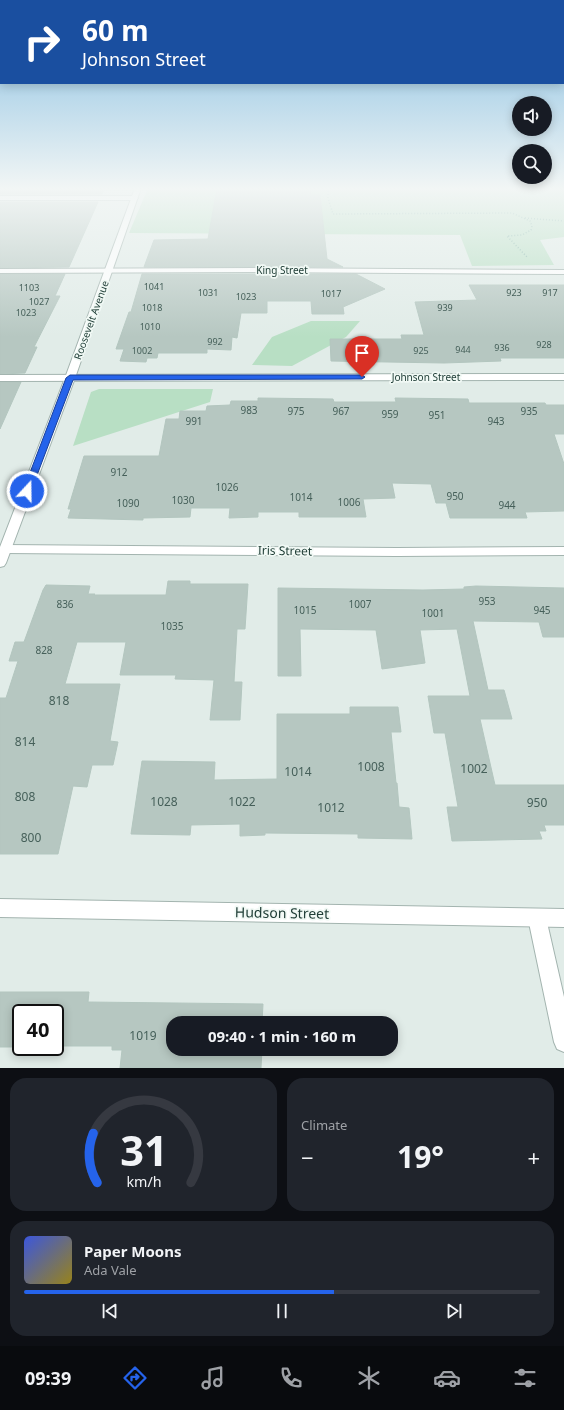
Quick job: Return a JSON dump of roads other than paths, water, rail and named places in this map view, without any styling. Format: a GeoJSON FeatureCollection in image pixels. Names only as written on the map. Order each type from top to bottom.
{"type":"FeatureCollection","features":[{"type":"Feature","properties":{"kind":"street","name":"Roosevelt Avenue"},"geometry":{"type":"LineString","coordinates":[[0,563],[121,238]]}},
{"type":"Feature","properties":{"kind":"street","name":"King Street"},"geometry":{"type":"LineString","coordinates":[[0,271],[564,272]]}},
{"type":"Feature","properties":{"kind":"street","name":"Johnson Street"},"geometry":{"type":"LineString","coordinates":[[0,378],[564,378]]}},
{"type":"Feature","properties":{"kind":"street","name":"Iris Street"},"geometry":{"type":"LineString","coordinates":[[5,549],[397,552],[564,551]]}},
{"type":"Feature","properties":{"kind":"street","name":"Hudson Street"},"geometry":{"type":"LineString","coordinates":[[0,908],[564,918]]}},
{"type":"Feature","properties":{"kind":"street"},"geometry":{"type":"LineString","coordinates":[[537,918],[564,1042]]}}]}
